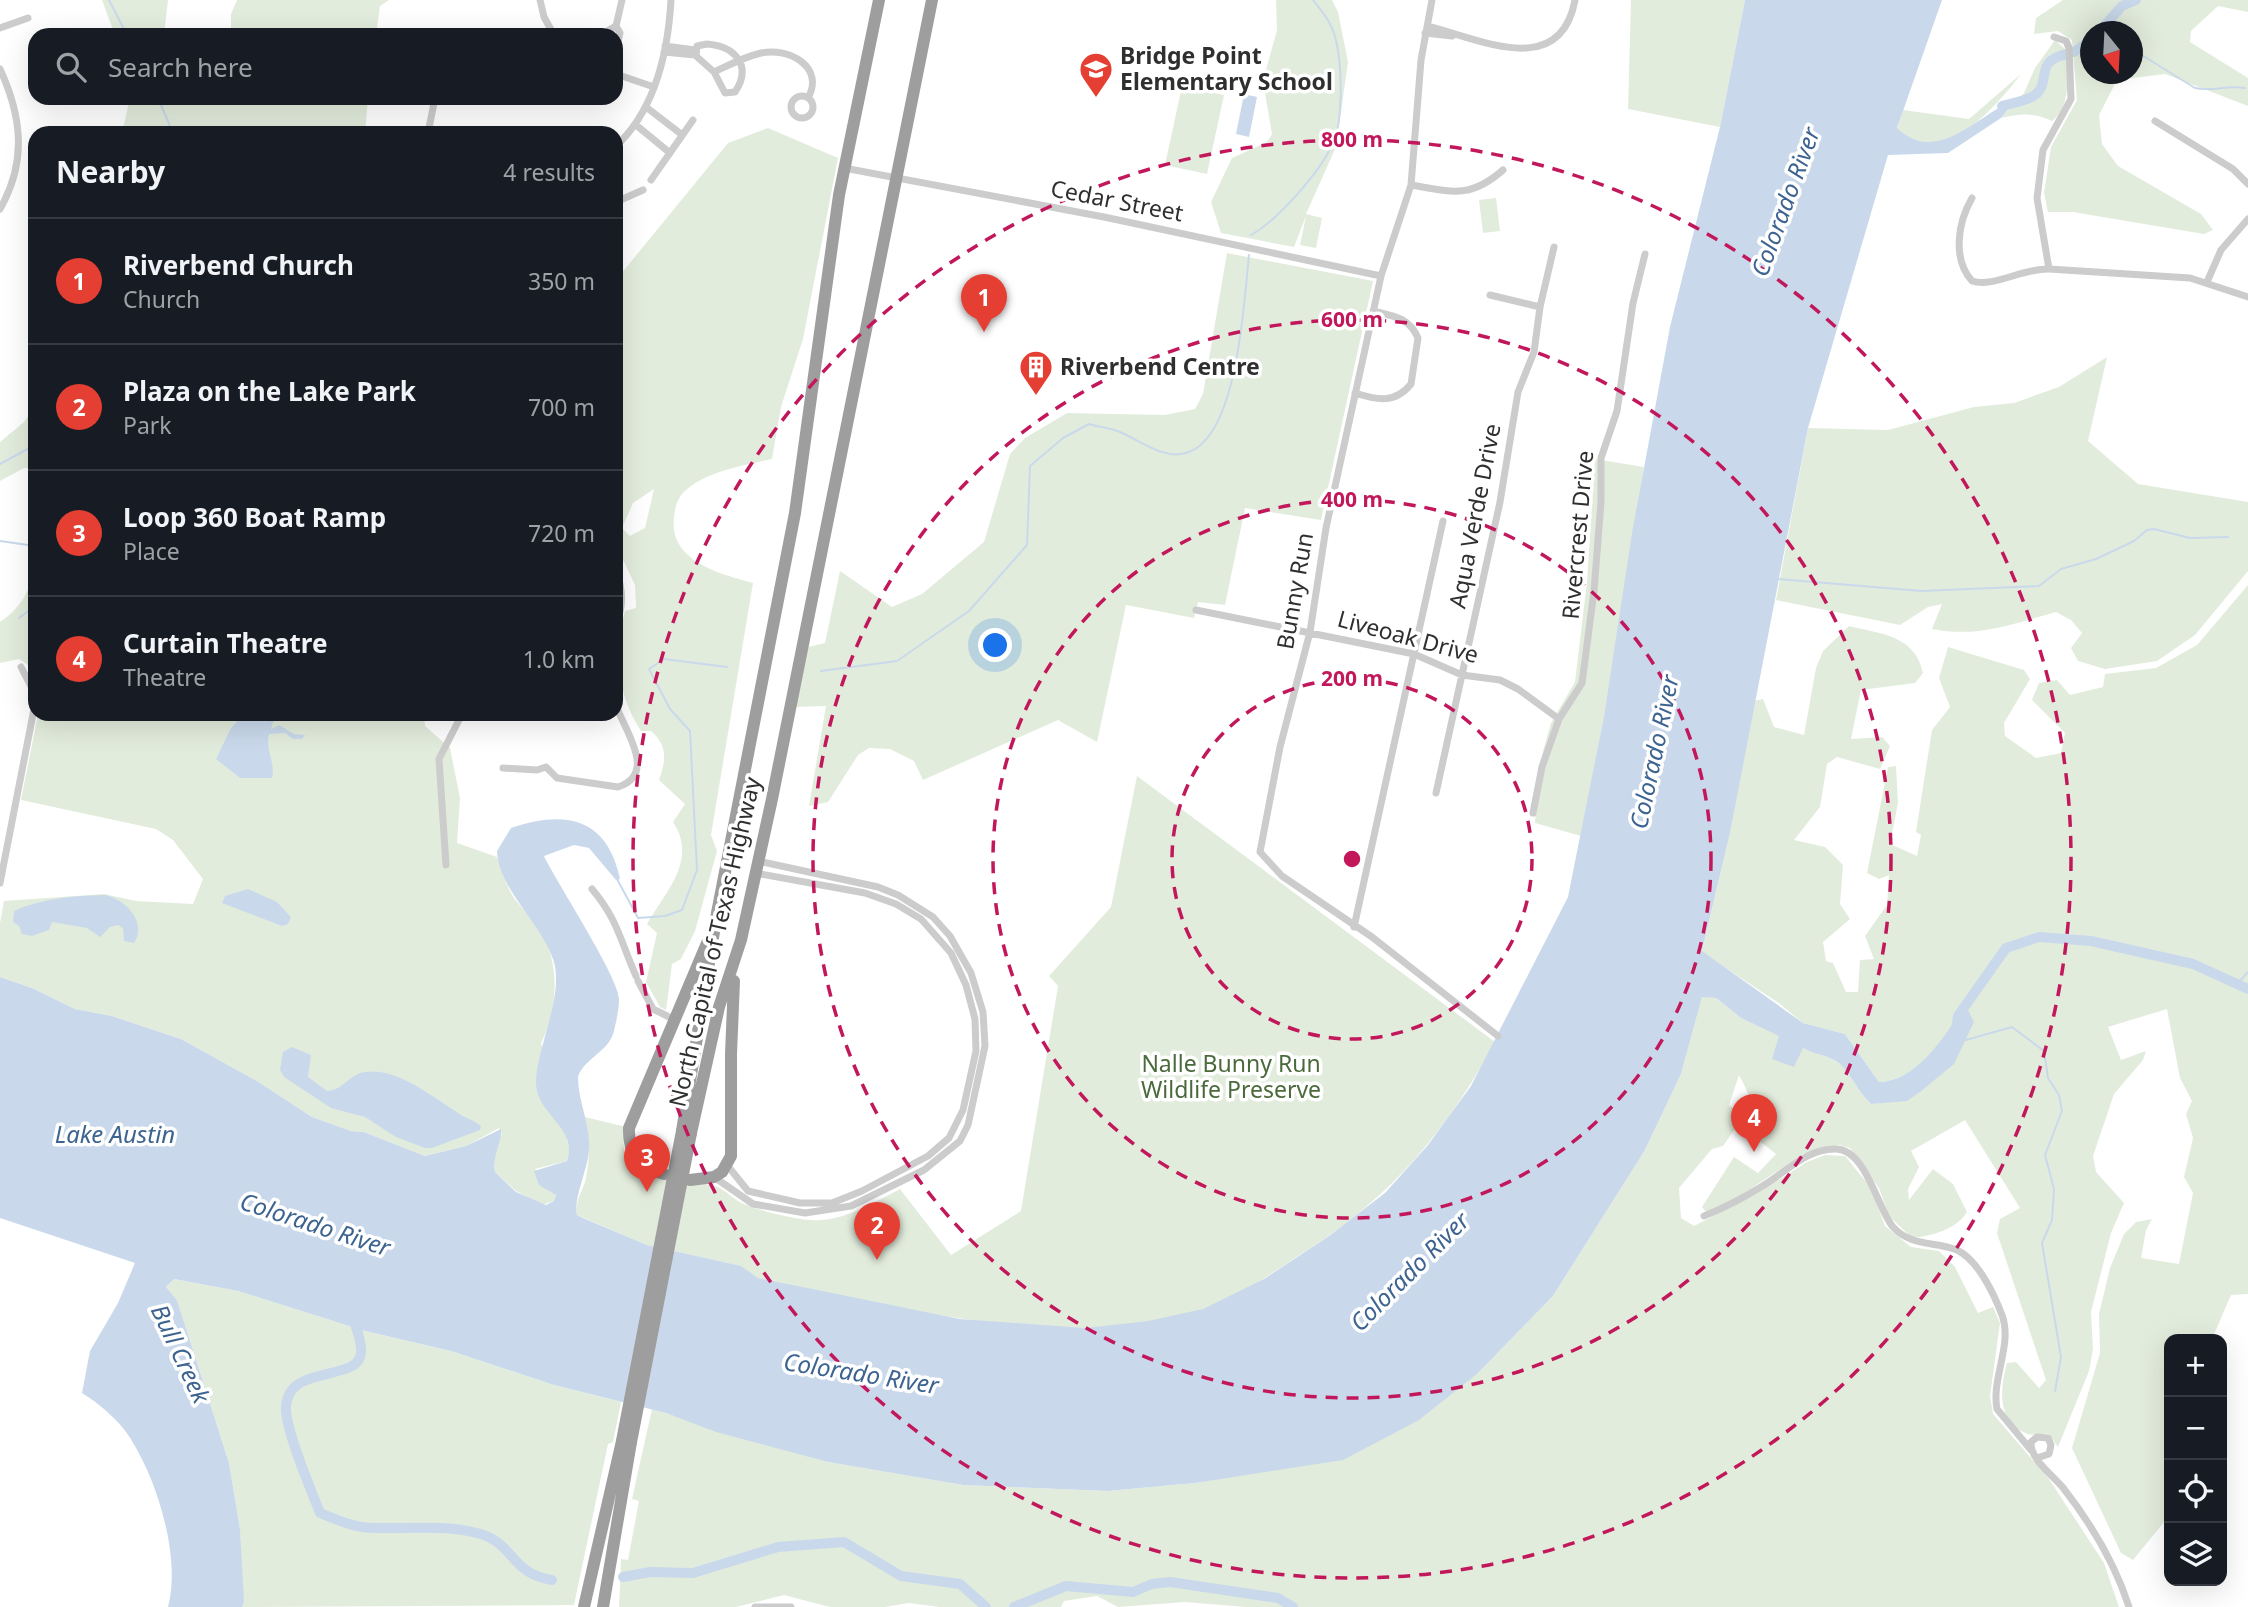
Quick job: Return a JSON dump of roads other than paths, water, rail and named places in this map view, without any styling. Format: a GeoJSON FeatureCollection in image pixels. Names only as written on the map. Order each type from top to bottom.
{"type":"FeatureCollection","features":[{"type":"Feature","properties":{"kind":"highway","name":"North Capital of Texas Highway"},"geometry":{"type":"LineString","coordinates":[[603,1607],[627,1441],[687,1132],[717,913],[795,513],[819,327],[844,168],[879,0]]}},
{"type":"Feature","properties":{"kind":"highway","name":"North Capital of Texas Highway"},"geometry":{"type":"LineString","coordinates":[[687,1132],[719,1007],[738,953],[860,371],[932,0]]}},
{"type":"Feature","properties":{"kind":"highway"},"geometry":{"type":"LineString","coordinates":[[664,1174],[642,1165],[630,1147],[629,1135],[632,1121],[676,1020],[717,913]]}},
{"type":"Feature","properties":{"kind":"highway"},"geometry":{"type":"LineString","coordinates":[[690,1180],[714,1177],[727,1165],[733,1147],[731,1054],[738,953]]}},
{"type":"Feature","properties":{"kind":"highway","name":"North Capital of Texas Highway"},"geometry":{"type":"LineString","coordinates":[[584,1607],[627,1441]]}},
{"type":"Feature","properties":{"kind":"street"},"geometry":{"type":"LineString","coordinates":[[540,0],[551,28]]}},
{"type":"Feature","properties":{"kind":"street"},"geometry":{"type":"LineString","coordinates":[[612,28],[616,26],[622,0]]}},
{"type":"Feature","properties":{"kind":"street","name":"Bunny Run"},"geometry":{"type":"LineString","coordinates":[[1432,0],[1426,30],[1412,185],[1381,276],[1326,528],[1310,632],[1280,747],[1260,852],[1282,876],[1372,937],[1498,1036]]}},
{"type":"Feature","properties":{"kind":"street"},"geometry":{"type":"LineString","coordinates":[[1426,30],[1521,50],[1538,48],[1556,36],[1569,21],[1575,0]]}},
{"type":"Feature","properties":{"kind":"street"},"geometry":{"type":"LineString","coordinates":[[623,138],[636,125],[654,88],[665,49],[672,3]]}},
{"type":"Feature","properties":{"kind":"street"},"geometry":{"type":"LineString","coordinates":[[0,28],[28,18]]}},
{"type":"Feature","properties":{"kind":"street"},"geometry":{"type":"LineString","coordinates":[[2049,268],[2037,209],[2043,150],[2071,100],[2069,48],[2066,41],[2054,37]]}},
{"type":"Feature","properties":{"kind":"street"},"geometry":{"type":"LineString","coordinates":[[665,49],[695,52],[714,72],[725,93],[735,92],[742,69],[741,60],[735,52],[718,44],[697,46],[695,52]]}},
{"type":"Feature","properties":{"kind":"street"},"geometry":{"type":"LineString","coordinates":[[714,72],[765,52],[802,60],[813,76],[814,86],[808,98]]}},
{"type":"Feature","properties":{"kind":"street"},"geometry":{"type":"LineString","coordinates":[[0,69],[15,105],[20,154],[8,195],[0,209]]}},
{"type":"Feature","properties":{"kind":"street"},"geometry":{"type":"LineString","coordinates":[[623,77],[654,88]]}},
{"type":"Feature","properties":{"kind":"street"},"geometry":{"type":"LineString","coordinates":[[429,126],[434,105]]}},
{"type":"Feature","properties":{"kind":"street"},"geometry":{"type":"LineString","coordinates":[[646,107],[681,134]]}},
{"type":"Feature","properties":{"kind":"street"},"geometry":{"type":"LineString","coordinates":[[651,180],[693,120]]}},
{"type":"Feature","properties":{"kind":"street"},"geometry":{"type":"LineString","coordinates":[[2155,121],[2233,169],[2248,184]]}},
{"type":"Feature","properties":{"kind":"street"},"geometry":{"type":"LineString","coordinates":[[636,125],[670,153]]}},
{"type":"Feature","properties":{"kind":"street","name":"Cedar Street"},"geometry":{"type":"LineString","coordinates":[[844,168],[898,176],[1381,276]]}},
{"type":"Feature","properties":{"kind":"street"},"geometry":{"type":"LineString","coordinates":[[1412,185],[1468,192],[1486,184],[1503,170]]}},
{"type":"Feature","properties":{"kind":"street"},"geometry":{"type":"LineString","coordinates":[[623,200],[643,190]]}},
{"type":"Feature","properties":{"kind":"street"},"geometry":{"type":"LineString","coordinates":[[1972,198],[1963,215],[1959,242],[1961,264],[1972,281],[1988,283],[2031,268],[2049,268],[2171,276],[2207,282],[2248,297]]}},
{"type":"Feature","properties":{"kind":"street"},"geometry":{"type":"LineString","coordinates":[[2207,282],[2221,250],[2248,219]]}},
{"type":"Feature","properties":{"kind":"street","name":"Aqua Verde Drive"},"geometry":{"type":"LineString","coordinates":[[1436,793],[1500,502],[1518,392],[1534,352],[1540,307],[1554,247]]}},
{"type":"Feature","properties":{"kind":"street","name":"Rivercrest Drive"},"geometry":{"type":"LineString","coordinates":[[1533,813],[1542,767],[1559,719],[1582,683],[1594,591],[1601,502],[1601,458],[1617,411],[1633,303],[1645,254]]}},
{"type":"Feature","properties":{"kind":"street"},"geometry":{"type":"LineString","coordinates":[[1490,295],[1540,307]]}},
{"type":"Feature","properties":{"kind":"street"},"geometry":{"type":"LineString","coordinates":[[1355,393],[1380,400],[1395,397],[1410,384],[1418,338],[1416,332],[1405,319],[1373,312]]}},
{"type":"Feature","properties":{"kind":"street"},"geometry":{"type":"LineString","coordinates":[[1354,927],[1443,520]]}},
{"type":"Feature","properties":{"kind":"street","name":"Liveoak Drive"},"geometry":{"type":"LineString","coordinates":[[1196,610],[1414,654],[1462,675],[1500,680],[1559,719]]}},
{"type":"Feature","properties":{"kind":"street"},"geometry":{"type":"LineString","coordinates":[[22,667],[28,679]]}},
{"type":"Feature","properties":{"kind":"street"},"geometry":{"type":"LineString","coordinates":[[503,768],[537,770],[546,767],[557,778],[618,787],[625,785],[632,778],[638,763],[635,747],[623,719]]}},
{"type":"Feature","properties":{"kind":"street"},"geometry":{"type":"LineString","coordinates":[[0,883],[32,721]]}},
{"type":"Feature","properties":{"kind":"street"},"geometry":{"type":"LineString","coordinates":[[446,865],[439,759],[459,721]]}},
{"type":"Feature","properties":{"kind":"street"},"geometry":{"type":"LineString","coordinates":[[714,1177],[746,1202],[813,1213],[851,1206],[924,1170],[945,1156],[964,1134],[976,1068],[975,1019],[955,951],[941,925],[898,895],[867,884],[756,867]]}},
{"type":"Feature","properties":{"kind":"street"},"geometry":{"type":"LineString","coordinates":[[756,867],[865,893],[896,904],[921,919],[955,951]]}},
{"type":"Feature","properties":{"kind":"street"},"geometry":{"type":"LineString","coordinates":[[865,893],[867,884]]}},
{"type":"Feature","properties":{"kind":"street"},"geometry":{"type":"LineString","coordinates":[[593,889],[618,924],[621,944],[653,1009],[676,1020]]}},
{"type":"Feature","properties":{"kind":"street"},"geometry":{"type":"LineString","coordinates":[[727,1165],[747,1191],[815,1204],[844,1199],[938,1150],[958,1124],[976,1068]]}},
{"type":"Feature","properties":{"kind":"street"},"geometry":{"type":"LineString","coordinates":[[1704,1216],[1764,1186],[1804,1158],[1834,1149],[1846,1153],[1875,1187],[1887,1219],[1895,1230],[1914,1241],[1942,1246],[1963,1254],[1984,1280],[2006,1328],[1999,1364],[1997,1409],[2063,1488],[2106,1550],[2129,1607]]}},
{"type":"Feature","properties":{"kind":"street"},"geometry":{"type":"LineString","coordinates":[[919,1162],[924,1170]]}},
{"type":"Feature","properties":{"kind":"street"},"geometry":{"type":"LineString","coordinates":[[2031,1450],[2034,1439],[2044,1437],[2051,1445],[2049,1454],[2037,1458]]}},
{"type":"Feature","properties":{"kind":"street"},"geometry":{"type":"LineString","coordinates":[[755,1607],[791,1607]]}},
{"type":"Feature","properties":{"kind":"water","name":"Lake Austin"},"geometry":{"type":"Polygon","coordinates":[[[1745,0],[1942,0],[1897,128],[1913,139],[1928,142],[1943,140],[2017,99],[2001,118],[1948,153],[1888,155],[1808,428],[1730,833],[1702,951],[1803,1023],[1845,1034],[1879,1082],[1893,1080],[1918,1065],[1966,1006],[1974,1022],[1954,1064],[1907,1101],[1871,1104],[1836,1061],[1803,1048],[1794,1067],[1772,1059],[1779,1036],[1741,1018],[1716,998],[1702,997],[1681,1074],[1645,1150],[1553,1296],[1478,1373],[1419,1420],[1343,1460],[1195,1483],[1108,1491],[963,1485],[828,1462],[716,1432],[666,1413],[554,1385],[451,1351],[365,1331],[238,1291],[174,1279],[166,1287],[177,1300],[229,1463],[240,1529],[244,1601],[242,1607],[168,1607],[172,1566],[165,1521],[142,1458],[123,1427],[82,1393],[90,1351],[118,1303],[135,1263],[0,1218],[0,977],[32,988],[75,1009],[112,1016],[181,1039],[257,1081],[312,1117],[351,1131],[364,1132],[425,1156],[466,1146],[501,1129],[495,1172],[516,1192],[546,1205],[554,1201],[556,1195],[539,1185],[534,1171],[567,1161],[569,1149],[562,1129],[537,1092],[536,1080],[556,987],[556,972],[547,945],[504,878],[497,851],[511,828],[531,822],[566,820],[581,823],[605,842],[614,858],[620,879],[616,880],[589,848],[574,845],[544,856],[599,951],[619,999],[611,1038],[585,1065],[578,1077],[589,1141],[588,1158],[576,1208],[577,1215],[583,1218],[647,1245],[741,1266],[758,1278],[960,1319],[1085,1328],[1148,1321],[1203,1309],[1264,1279],[1329,1236],[1385,1193],[1428,1145],[1471,1086],[1568,897],[1604,716],[1632,533],[1670,327],[1720,127],[1745,0]]]}},
{"type":"Feature","properties":{"kind":"water"},"geometry":{"type":"Polygon","coordinates":[[[1244,94],[1257,97],[1249,137],[1236,134],[1244,94]]]}},
{"type":"Feature","properties":{"kind":"water"},"geometry":{"type":"Polygon","coordinates":[[[238,721],[274,721],[271,729],[279,725],[294,734],[305,735],[302,739],[293,739],[285,733],[269,734],[272,778],[240,778],[216,759],[231,728],[238,721]]]}},
{"type":"Feature","properties":{"kind":"water"},"geometry":{"type":"Polygon","coordinates":[[[248,889],[277,902],[291,917],[288,924],[282,926],[222,903],[225,896],[248,889]]]}},
{"type":"Feature","properties":{"kind":"water"},"geometry":{"type":"Polygon","coordinates":[[[105,895],[120,901],[132,913],[138,927],[134,943],[124,941],[123,928],[118,925],[110,927],[100,937],[87,928],[52,922],[49,930],[32,936],[22,934],[19,926],[13,922],[14,911],[36,903],[105,895]]]}},
{"type":"Feature","properties":{"kind":"water"},"geometry":{"type":"Polygon","coordinates":[[[292,1047],[311,1055],[308,1077],[327,1091],[338,1088],[359,1073],[378,1072],[391,1075],[417,1086],[476,1122],[481,1126],[480,1130],[432,1148],[396,1137],[365,1117],[331,1108],[284,1077],[280,1070],[283,1052],[292,1047]]]}},
{"type":"Feature","properties":{"kind":"waterway"},"geometry":{"type":"LineString","coordinates":[[109,0],[123,28]]}},
{"type":"Feature","properties":{"kind":"waterway"},"geometry":{"type":"LineString","coordinates":[[1251,235],[1286,207],[1309,180],[1327,154],[1337,132],[1341,84],[1338,51],[1331,26],[1313,0]]}},
{"type":"Feature","properties":{"kind":"waterway"},"geometry":{"type":"LineString","coordinates":[[2109,21],[2122,6],[2136,0]]}},
{"type":"Feature","properties":{"kind":"waterway"},"geometry":{"type":"LineString","coordinates":[[2074,52],[2080,48]]}},
{"type":"Feature","properties":{"kind":"waterway"},"geometry":{"type":"LineString","coordinates":[[2002,106],[2035,95],[2040,90],[2046,67],[2057,57],[2067,54]]}},
{"type":"Feature","properties":{"kind":"waterway"},"geometry":{"type":"LineString","coordinates":[[2143,56],[2195,88],[2245,88]]}},
{"type":"Feature","properties":{"kind":"waterway"},"geometry":{"type":"LineString","coordinates":[[161,105],[170,126]]}},
{"type":"Feature","properties":{"kind":"waterway"},"geometry":{"type":"LineString","coordinates":[[821,671],[897,661],[969,611],[1027,545],[1030,466],[1063,438],[1089,424],[1120,432],[1169,454],[1186,453],[1203,442],[1217,423],[1235,366],[1249,255]]}},
{"type":"Feature","properties":{"kind":"waterway"},"geometry":{"type":"LineString","coordinates":[[0,464],[28,449]]}},
{"type":"Feature","properties":{"kind":"waterway"},"geometry":{"type":"LineString","coordinates":[[1777,579],[1922,591],[2039,586],[2061,569],[2096,559],[2134,541],[2147,530],[2154,529],[2190,538],[2228,537]]}},
{"type":"Feature","properties":{"kind":"waterway"},"geometry":{"type":"LineString","coordinates":[[0,541],[28,545]]}},
{"type":"Feature","properties":{"kind":"waterway"},"geometry":{"type":"LineString","coordinates":[[19,618],[28,611]]}},
{"type":"Feature","properties":{"kind":"waterway"},"geometry":{"type":"LineString","coordinates":[[617,879],[638,918],[665,916],[682,910],[697,870],[690,731],[670,709],[649,669],[664,659],[727,667]]}},
{"type":"Feature","properties":{"kind":"waterway"},"geometry":{"type":"LineString","coordinates":[[1956,1028],[1958,1016],[2006,948],[2039,937],[2091,941],[2193,964],[2248,989]]}},
{"type":"Feature","properties":{"kind":"waterway"},"geometry":{"type":"LineString","coordinates":[[2238,983],[2248,972]]}},
{"type":"Feature","properties":{"kind":"waterway"},"geometry":{"type":"LineString","coordinates":[[1966,1040],[2012,1027],[2044,1051],[2048,1078],[2059,1095],[2062,1111],[2045,1155],[2054,1189],[2052,1220],[2042,1243],[2061,1357],[2055,1391]]}},
{"type":"Feature","properties":{"kind":"waterway"},"geometry":{"type":"LineString","coordinates":[[352,1315],[361,1347],[358,1361],[349,1367],[299,1384],[290,1393],[286,1406],[289,1428],[320,1513],[345,1523],[365,1527],[440,1528],[481,1534],[501,1545],[528,1572],[552,1580]]}},
{"type":"Feature","properties":{"kind":"waterway"},"geometry":{"type":"LineString","coordinates":[[623,1577],[650,1572],[693,1573],[778,1547],[844,1542],[901,1576],[960,1584],[986,1607]]}},
{"type":"Feature","properties":{"kind":"waterway"},"geometry":{"type":"LineString","coordinates":[[1014,1607],[1066,1586],[1133,1592],[1152,1584],[1170,1582],[1278,1598],[1293,1607]]}},
{"type":"Feature","properties":{"kind":"place","name":"Bridge Point Elementary School"},"geometry":{"type":"Point","coordinates":[1096,99]}},
{"type":"Feature","properties":{"kind":"place","name":"Riverbend Church"},"geometry":{"type":"Point","coordinates":[984,332]}},
{"type":"Feature","properties":{"kind":"place","name":"Riverbend Centre"},"geometry":{"type":"Point","coordinates":[1036,397]}},
{"type":"Feature","properties":{"kind":"place","name":"Curtain Theatre"},"geometry":{"type":"Point","coordinates":[1754,1152]}},
{"type":"Feature","properties":{"kind":"place","name":"Loop 360 Boat Ramp"},"geometry":{"type":"Point","coordinates":[647,1192]}},
{"type":"Feature","properties":{"kind":"place","name":"Plaza on the Lake Park"},"geometry":{"type":"Point","coordinates":[877,1260]}},
{"type":"Feature","properties":{"kind":"water label","name":"Colorado River"},"geometry":{"type":"Point","coordinates":[1786,202]}},
{"type":"Feature","properties":{"kind":"water label","name":"Colorado River"},"geometry":{"type":"Point","coordinates":[1655,752]}},
{"type":"Feature","properties":{"kind":"water label","name":"Colorado River"},"geometry":{"type":"Point","coordinates":[315,1225]}},
{"type":"Feature","properties":{"kind":"water label","name":"Colorado River"},"geometry":{"type":"Point","coordinates":[1410,1272]}},
{"type":"Feature","properties":{"kind":"water label","name":"Bull Creek"},"geometry":{"type":"Point","coordinates":[180,1354]}},
{"type":"Feature","properties":{"kind":"water label","name":"Colorado River"},"geometry":{"type":"Point","coordinates":[861,1374]}},
{"type":"Feature","properties":{"kind":"park label","name":"Nalle Bunny Run Wildlife Preserve"},"geometry":{"type":"Point","coordinates":[1231,1077]}}]}
